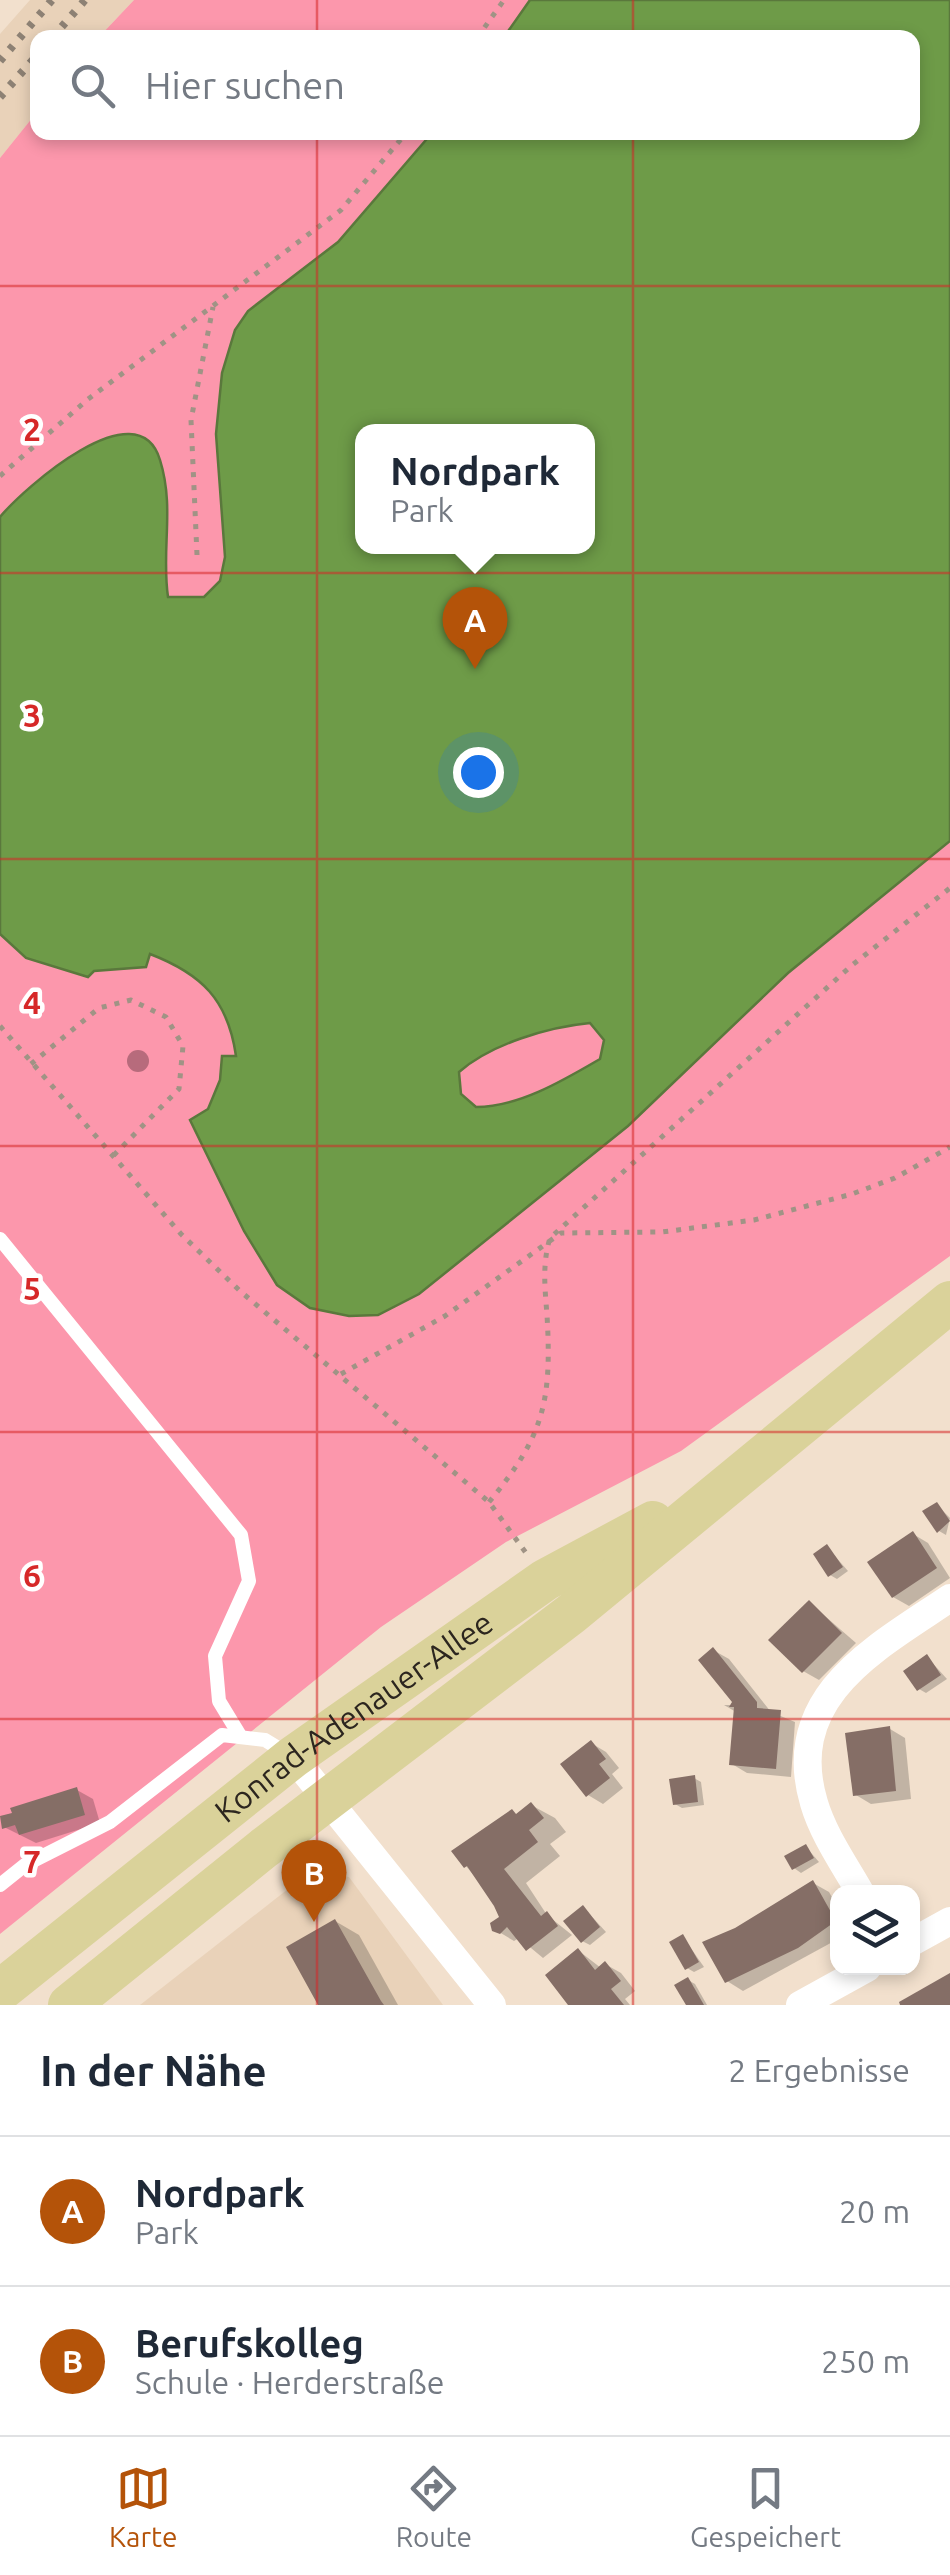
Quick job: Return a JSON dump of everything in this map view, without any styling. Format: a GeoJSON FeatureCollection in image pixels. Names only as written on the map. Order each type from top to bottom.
{"type":"FeatureCollection","features":[{"type":"Feature","properties":{"kind":"main road","name":"Konrad-Adenauer-Allee"},"geometry":{"type":"LineString","coordinates":[[70,2005],[571,1614],[950,1302]]}},
{"type":"Feature","properties":{"kind":"main road","name":"Konrad-Adenauer-Allee"},"geometry":{"type":"LineString","coordinates":[[0,1991],[293,1757],[545,1580],[732,1480]]}},
{"type":"Feature","properties":{"kind":"street"},"geometry":{"type":"LineString","coordinates":[[856,1885],[814,1805],[807,1769],[813,1730],[830,1690],[858,1660],[950,1598]]}},
{"type":"Feature","properties":{"kind":"street"},"geometry":{"type":"LineString","coordinates":[[293,1757],[492,2005]]}},
{"type":"Feature","properties":{"kind":"street"},"geometry":{"type":"LineString","coordinates":[[920,1938],[950,1921]]}},
{"type":"Feature","properties":{"kind":"street"},"geometry":{"type":"LineString","coordinates":[[800,2005],[854,1975]]}},
{"type":"Feature","properties":{"kind":"lane"},"geometry":{"type":"LineString","coordinates":[[0,1239],[240,1535],[249,1581],[215,1656],[219,1701],[239,1734]]}},
{"type":"Feature","properties":{"kind":"lane"},"geometry":{"type":"LineString","coordinates":[[0,1885],[25,1865],[110,1822],[222,1736],[239,1734],[265,1740],[293,1757]]}},
{"type":"Feature","properties":{"kind":"path"},"geometry":{"type":"LineString","coordinates":[[482,30],[504,0]]}},
{"type":"Feature","properties":{"kind":"path"},"geometry":{"type":"LineString","coordinates":[[0,476],[66,417],[342,210],[400,140]]}},
{"type":"Feature","properties":{"kind":"path"},"geometry":{"type":"LineString","coordinates":[[198,555],[191,420],[213,304]]}},
{"type":"Feature","properties":{"kind":"path"},"geometry":{"type":"LineString","coordinates":[[340,1374],[445,1316],[550,1238],[851,966],[950,888]]}},
{"type":"Feature","properties":{"kind":"path"},"geometry":{"type":"LineString","coordinates":[[31,1064],[99,1008],[131,1000],[166,1017],[183,1046],[179,1089],[112,1158]]}},
{"type":"Feature","properties":{"kind":"path"},"geometry":{"type":"LineString","coordinates":[[0,1026],[112,1158],[240,1291],[489,1502],[545,1580]]}},
{"type":"Feature","properties":{"kind":"path"},"geometry":{"type":"LineString","coordinates":[[550,1238],[572,1232],[662,1232],[771,1216],[880,1183],[950,1147]]}},
{"type":"Feature","properties":{"kind":"path"},"geometry":{"type":"LineString","coordinates":[[489,1502],[527,1452],[542,1413],[548,1340],[544,1264],[550,1238]]}},
{"type":"Feature","properties":{"kind":"shaded area"},"geometry":{"type":"Polygon","coordinates":[[[30,0],[134,0],[106,30],[30,30],[30,121],[0,158],[0,34],[30,0]]]}},
{"type":"Feature","properties":{"kind":"shaded area"},"geometry":{"type":"Polygon","coordinates":[[[134,0],[950,0],[950,1256],[681,1451],[506,1542],[381,1627],[0,1934],[0,158],[30,121],[30,140],[920,140],[920,30],[106,30],[134,0]]]}},
{"type":"Feature","properties":{"kind":"shaded area"},"geometry":{"type":"Polygon","coordinates":[[[530,0],[950,0],[950,841],[788,973],[628,1126],[419,1294],[378,1315],[349,1316],[310,1308],[277,1285],[244,1231],[190,1120],[208,1109],[220,1080],[222,1056],[236,1056],[227,1019],[210,992],[184,971],[150,954],[146,967],[94,971],[88,977],[26,958],[0,934],[0,517],[32,486],[81,450],[106,438],[129,434],[148,440],[160,460],[167,495],[168,597],[204,597],[220,581],[225,557],[216,434],[222,373],[235,330],[248,311],[338,242],[426,140],[920,140],[920,30],[509,30],[530,0]],[[590,1023],[556,1028],[503,1045],[459,1072],[461,1094],[476,1107],[541,1091],[600,1059],[604,1040],[590,1023]]]}},
{"type":"Feature","properties":{"kind":"shaded area"},"geometry":{"type":"Polygon","coordinates":[[[322,1872],[349,1877],[443,2005],[140,2005],[302,1878],[322,1872]]]}},
{"type":"Feature","properties":{"kind":"building"},"geometry":{"type":"Polygon","coordinates":[[[937,1502],[950,1521],[937,1533],[922,1511],[937,1502]]]}},
{"type":"Feature","properties":{"kind":"building"},"geometry":{"type":"Polygon","coordinates":[[[913,1531],[937,1568],[892,1598],[867,1562],[913,1531]]]}},
{"type":"Feature","properties":{"kind":"building"},"geometry":{"type":"Polygon","coordinates":[[[827,1544],[843,1567],[828,1577],[813,1554],[827,1544]]]}},
{"type":"Feature","properties":{"kind":"building"},"geometry":{"type":"Polygon","coordinates":[[[809,1600],[842,1633],[802,1673],[768,1640],[809,1600]]]}},
{"type":"Feature","properties":{"kind":"building"},"geometry":{"type":"Polygon","coordinates":[[[713,1647],[757,1702],[757,1708],[781,1710],[776,1769],[729,1765],[734,1707],[729,1707],[732,1702],[698,1660],[713,1647]]]}},
{"type":"Feature","properties":{"kind":"building"},"geometry":{"type":"Polygon","coordinates":[[[927,1654],[941,1675],[917,1691],[903,1671],[927,1654]]]}},
{"type":"Feature","properties":{"kind":"building"},"geometry":{"type":"Polygon","coordinates":[[[890,1726],[896,1791],[853,1796],[845,1733],[890,1726]]]}},
{"type":"Feature","properties":{"kind":"building"},"geometry":{"type":"Polygon","coordinates":[[[591,1740],[606,1759],[599,1764],[610,1778],[586,1797],[560,1764],[591,1740]]]}},
{"type":"Feature","properties":{"kind":"building"},"geometry":{"type":"Polygon","coordinates":[[[695,1775],[698,1802],[673,1805],[669,1779],[695,1775]]]}},
{"type":"Feature","properties":{"kind":"building"},"geometry":{"type":"Polygon","coordinates":[[[77,1787],[85,1815],[19,1835],[15,1825],[2,1829],[0,1816],[12,1813],[10,1808],[77,1787]]]}},
{"type":"Feature","properties":{"kind":"building"},"geometry":{"type":"Polygon","coordinates":[[[531,1802],[544,1818],[529,1830],[538,1842],[504,1869],[541,1916],[547,1911],[558,1926],[526,1951],[507,1927],[500,1934],[492,1931],[490,1923],[499,1917],[494,1906],[467,1866],[464,1868],[451,1851],[512,1809],[516,1814],[531,1802]]]}},
{"type":"Feature","properties":{"kind":"building"},"geometry":{"type":"Polygon","coordinates":[[[806,1844],[814,1858],[792,1870],[784,1856],[806,1844]]]}},
{"type":"Feature","properties":{"kind":"building"},"geometry":{"type":"Polygon","coordinates":[[[813,1880],[830,1910],[830,1925],[798,1948],[725,1983],[702,1942],[735,1928],[813,1880]]]}},
{"type":"Feature","properties":{"kind":"building"},"geometry":{"type":"Polygon","coordinates":[[[583,1905],[600,1927],[581,1943],[563,1921],[583,1905]]]}},
{"type":"Feature","properties":{"kind":"building"},"geometry":{"type":"Polygon","coordinates":[[[335,1919],[384,2005],[318,2005],[286,1947],[335,1919]]]}},
{"type":"Feature","properties":{"kind":"building"},"geometry":{"type":"Polygon","coordinates":[[[683,1934],[699,1962],[685,1970],[669,1942],[683,1934]]]}},
{"type":"Feature","properties":{"kind":"building"},"geometry":{"type":"Polygon","coordinates":[[[578,1948],[595,1970],[605,1961],[621,1981],[611,1989],[624,2005],[568,2005],[545,1975],[578,1948]]]}},
{"type":"Feature","properties":{"kind":"building"},"geometry":{"type":"Polygon","coordinates":[[[950,1973],[950,2005],[900,2005],[899,2002],[950,1973]]]}},
{"type":"Feature","properties":{"kind":"building"},"geometry":{"type":"Polygon","coordinates":[[[688,1977],[704,2005],[686,2005],[674,1985],[688,1977]]]}},
{"type":"Feature","properties":{"kind":"railway"},"geometry":{"type":"LineString","coordinates":[[0,61],[52,0]]}},
{"type":"Feature","properties":{"kind":"railway"},"geometry":{"type":"LineString","coordinates":[[59,30],[85,0]]}},
{"type":"Feature","properties":{"kind":"railway"},"geometry":{"type":"LineString","coordinates":[[0,97],[30,63]]}},
{"type":"Feature","properties":{"kind":"place","name":"Nordpark"},"geometry":{"type":"Point","coordinates":[475,669]}},
{"type":"Feature","properties":{"kind":"place","name":"Berufskolleg"},"geometry":{"type":"Point","coordinates":[314,1922]}}]}
